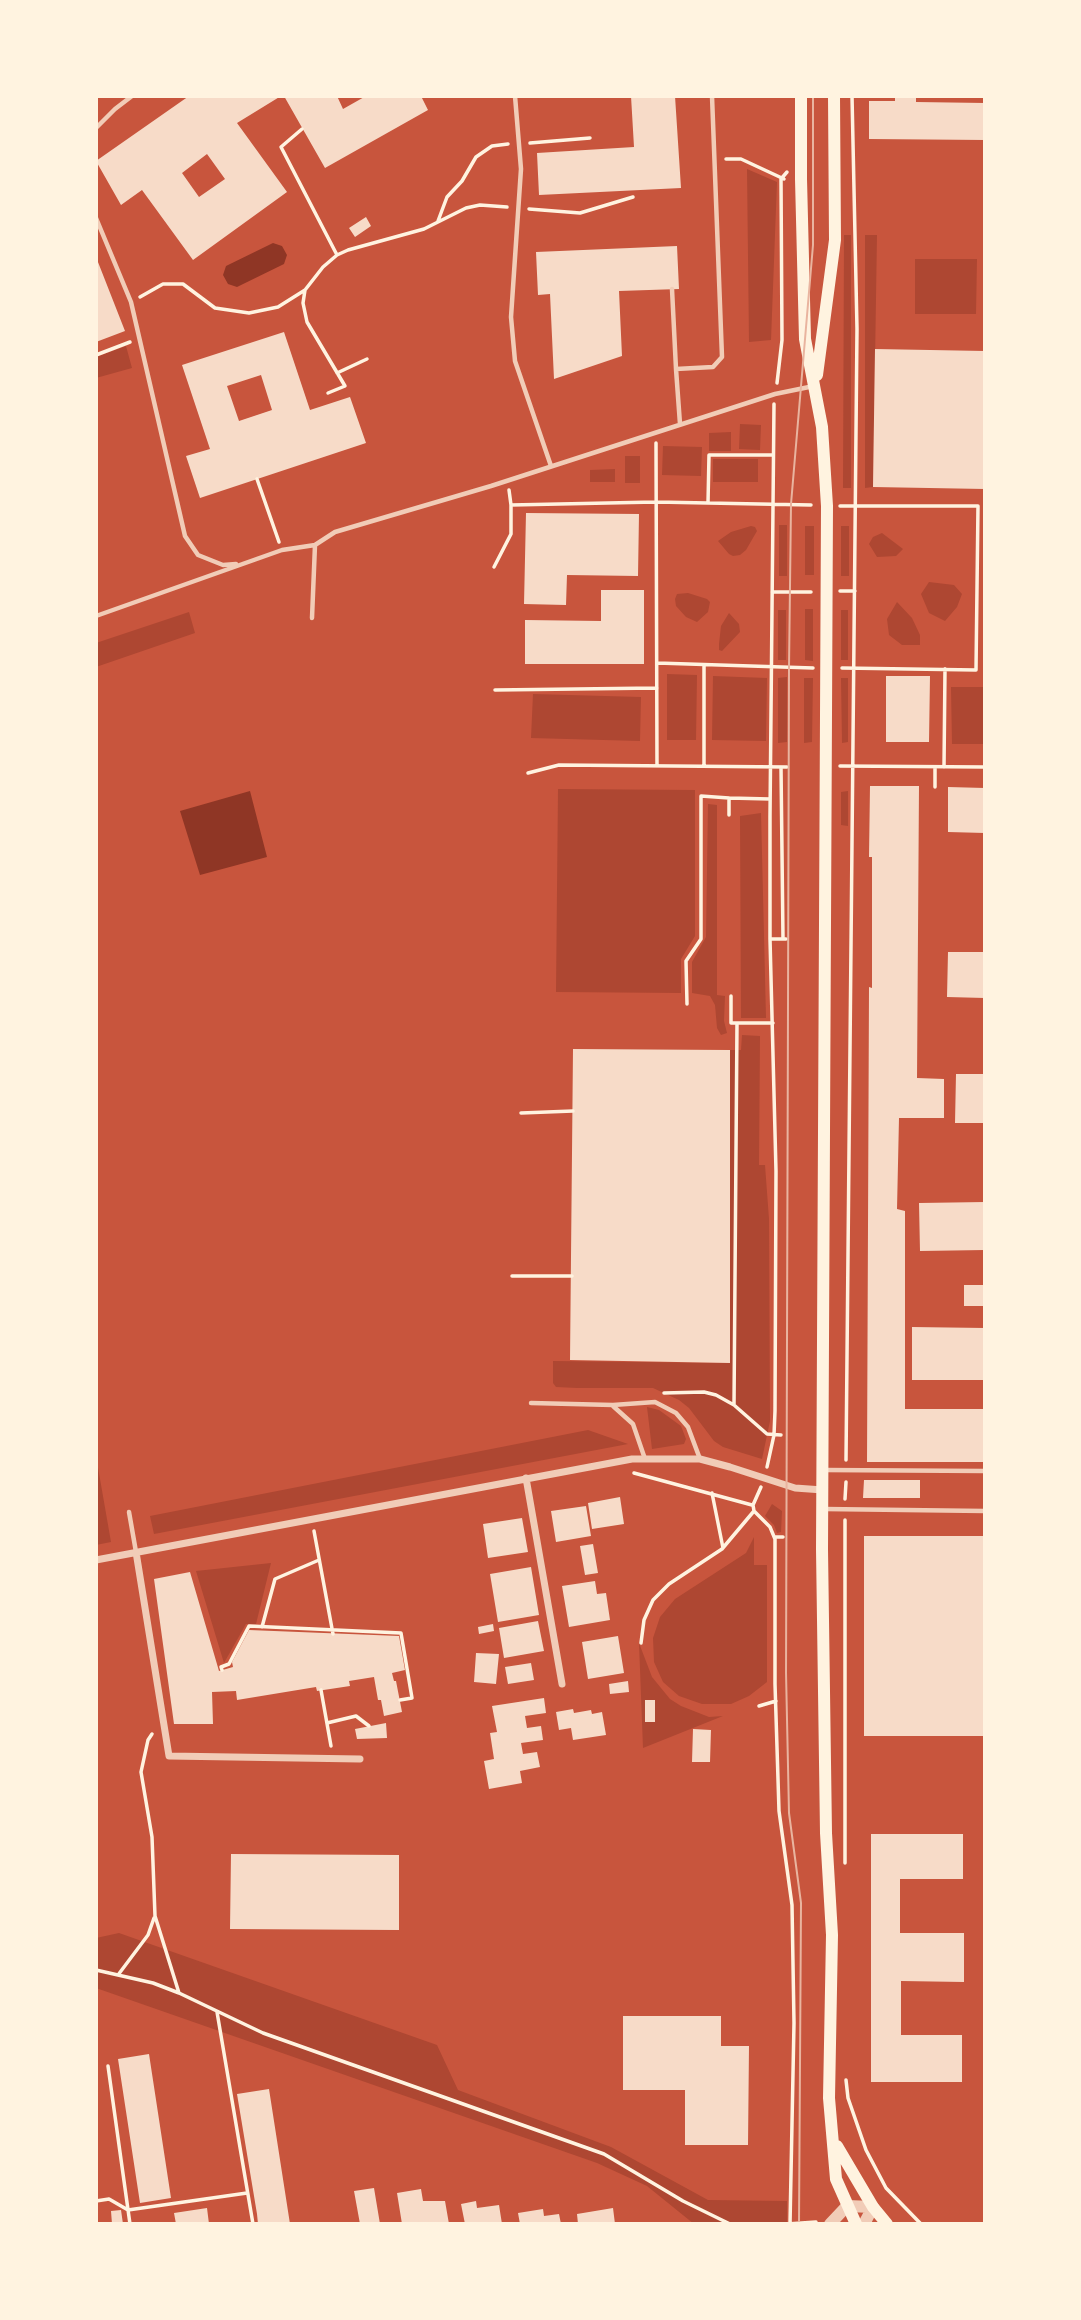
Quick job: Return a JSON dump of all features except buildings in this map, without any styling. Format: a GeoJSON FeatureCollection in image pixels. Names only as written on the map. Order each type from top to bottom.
{"type":"FeatureCollection","features":[{"type":"Feature","properties":{"kind":"main road"},"geometry":{"type":"LineString","coordinates":[[801,96],[805,339],[822,427],[827,506],[823,1509],[826,1833],[832,1935],[829,2098],[835,2143],[836,2179],[856,2224]]}},
{"type":"Feature","properties":{"kind":"main road"},"geometry":{"type":"LineString","coordinates":[[816,386],[835,240],[834,96]]}},
{"type":"Feature","properties":{"kind":"main road"},"geometry":{"type":"LineString","coordinates":[[835,2143],[873,2207],[887,2224]]}},
{"type":"Feature","properties":{"kind":"street"},"geometry":{"type":"LineString","coordinates":[[96,1560],[526,1478],[645,1459],[700,1459],[795,1488],[823,1490]]}},
{"type":"Feature","properties":{"kind":"street"},"geometry":{"type":"LineString","coordinates":[[526,1478],[562,1684]]}},
{"type":"Feature","properties":{"kind":"street"},"geometry":{"type":"LineString","coordinates":[[136,1552],[169,1756],[360,1759]]}},
{"type":"Feature","properties":{"kind":"street"},"geometry":{"type":"LineString","coordinates":[[830,2224],[847,2206],[873,2207],[864,2224]]}},
{"type":"Feature","properties":{"kind":"lane"},"geometry":{"type":"LineString","coordinates":[[96,128],[132,96]]}},
{"type":"Feature","properties":{"kind":"lane"},"geometry":{"type":"LineString","coordinates":[[515,96],[520,143],[519,208],[511,317],[515,361],[551,466]]}},
{"type":"Feature","properties":{"kind":"lane"},"geometry":{"type":"LineString","coordinates":[[676,369],[713,367],[722,357],[712,96]]}},
{"type":"Feature","properties":{"kind":"lane"},"geometry":{"type":"LineString","coordinates":[[96,218],[131,302],[185,536],[198,555],[223,565],[245,563]]}},
{"type":"Feature","properties":{"kind":"lane"},"geometry":{"type":"LineString","coordinates":[[672,289],[680,424]]}},
{"type":"Feature","properties":{"kind":"lane"},"geometry":{"type":"LineString","coordinates":[[96,616],[282,550],[314,545],[335,532],[775,394],[816,386]]}},
{"type":"Feature","properties":{"kind":"lane"},"geometry":{"type":"LineString","coordinates":[[312,618],[314,545]]}},
{"type":"Feature","properties":{"kind":"lane"},"geometry":{"type":"LineString","coordinates":[[531,1404],[612,1405],[655,1402],[676,1413],[688,1427],[700,1459]]}},
{"type":"Feature","properties":{"kind":"lane"},"geometry":{"type":"LineString","coordinates":[[612,1405],[633,1424],[645,1459]]}},
{"type":"Feature","properties":{"kind":"lane"},"geometry":{"type":"LineString","coordinates":[[823,1470],[985,1471]]}},
{"type":"Feature","properties":{"kind":"lane"},"geometry":{"type":"LineString","coordinates":[[823,1509],[985,1511]]}},
{"type":"Feature","properties":{"kind":"lane"},"geometry":{"type":"LineString","coordinates":[[129,1512],[136,1552]]}},
{"type":"Feature","properties":{"kind":"path"},"geometry":{"type":"LineString","coordinates":[[845,1872],[843,1539],[846,1471],[857,329],[852,96]]}},
{"type":"Feature","properties":{"kind":"path"},"geometry":{"type":"LineString","coordinates":[[302,129],[281,147],[337,255]]}},
{"type":"Feature","properties":{"kind":"path"},"geometry":{"type":"LineString","coordinates":[[438,221],[447,197],[462,181],[476,157],[492,146],[590,138]]}},
{"type":"Feature","properties":{"kind":"path"},"geometry":{"type":"LineString","coordinates":[[714,160],[741,159],[781,179],[782,340],[779,370]]}},
{"type":"Feature","properties":{"kind":"path"},"geometry":{"type":"LineString","coordinates":[[131,302],[163,284],[183,284],[215,308],[249,313],[278,307],[305,290],[323,267],[337,255],[424,229],[466,208],[480,205],[580,213],[633,197]]}},
{"type":"Feature","properties":{"kind":"path"},"geometry":{"type":"LineString","coordinates":[[305,290],[303,303],[307,322],[345,386],[328,393]]}},
{"type":"Feature","properties":{"kind":"path"},"geometry":{"type":"LineString","coordinates":[[96,355],[140,339]]}},
{"type":"Feature","properties":{"kind":"path"},"geometry":{"type":"LineString","coordinates":[[337,373],[367,359]]}},
{"type":"Feature","properties":{"kind":"path"},"geometry":{"type":"LineString","coordinates":[[768,1462],[774,1435],[776,1171],[770,939],[773,411]]}},
{"type":"Feature","properties":{"kind":"path"},"geometry":{"type":"LineString","coordinates":[[656,432],[657,766]]}},
{"type":"Feature","properties":{"kind":"path"},"geometry":{"type":"LineString","coordinates":[[708,503],[709,455],[772,455]]}},
{"type":"Feature","properties":{"kind":"path"},"geometry":{"type":"LineString","coordinates":[[257,479],[282,550]]}},
{"type":"Feature","properties":{"kind":"path"},"geometry":{"type":"LineString","coordinates":[[494,566],[511,534],[511,505],[656,502],[814,505]]}},
{"type":"Feature","properties":{"kind":"path"},"geometry":{"type":"LineString","coordinates":[[841,506],[978,506],[976,670],[841,668]]}},
{"type":"Feature","properties":{"kind":"path"},"geometry":{"type":"LineString","coordinates":[[842,591],[855,591]]}},
{"type":"Feature","properties":{"kind":"path"},"geometry":{"type":"LineString","coordinates":[[772,592],[814,592]]}},
{"type":"Feature","properties":{"kind":"path"},"geometry":{"type":"LineString","coordinates":[[657,663],[813,668]]}},
{"type":"Feature","properties":{"kind":"path"},"geometry":{"type":"LineString","coordinates":[[704,766],[705,666]]}},
{"type":"Feature","properties":{"kind":"path"},"geometry":{"type":"LineString","coordinates":[[944,767],[945,669]]}},
{"type":"Feature","properties":{"kind":"path"},"geometry":{"type":"LineString","coordinates":[[495,690],[657,688]]}},
{"type":"Feature","properties":{"kind":"path"},"geometry":{"type":"LineString","coordinates":[[528,773],[559,765],[787,767]]}},
{"type":"Feature","properties":{"kind":"path"},"geometry":{"type":"LineString","coordinates":[[840,766],[985,767]]}},
{"type":"Feature","properties":{"kind":"path"},"geometry":{"type":"LineString","coordinates":[[935,766],[935,787]]}},
{"type":"Feature","properties":{"kind":"path"},"geometry":{"type":"LineString","coordinates":[[770,939],[784,939],[781,767]]}},
{"type":"Feature","properties":{"kind":"path"},"geometry":{"type":"LineString","coordinates":[[687,1004],[686,961],[701,939],[701,796],[770,799]]}},
{"type":"Feature","properties":{"kind":"path"},"geometry":{"type":"LineString","coordinates":[[729,798],[729,815]]}},
{"type":"Feature","properties":{"kind":"path"},"geometry":{"type":"LineString","coordinates":[[840,939],[852,939]]}},
{"type":"Feature","properties":{"kind":"path"},"geometry":{"type":"LineString","coordinates":[[731,996],[731,1023],[773,1023]]}},
{"type":"Feature","properties":{"kind":"path"},"geometry":{"type":"LineString","coordinates":[[734,1405],[737,1023]]}},
{"type":"Feature","properties":{"kind":"path"},"geometry":{"type":"LineString","coordinates":[[521,1112],[573,1111]]}},
{"type":"Feature","properties":{"kind":"path"},"geometry":{"type":"LineString","coordinates":[[512,1276],[572,1276]]}},
{"type":"Feature","properties":{"kind":"path"},"geometry":{"type":"LineString","coordinates":[[655,1402],[665,1393],[704,1392],[716,1395],[734,1405],[767,1434],[781,1435]]}},
{"type":"Feature","properties":{"kind":"path"},"geometry":{"type":"LineString","coordinates":[[610,1463],[634,1473],[753,1505]]}},
{"type":"Feature","properties":{"kind":"path"},"geometry":{"type":"LineString","coordinates":[[760,1490],[753,1505],[754,1511],[770,1527],[775,1537],[779,1811],[792,1905],[794,2023],[789,2223],[816,2222]]}},
{"type":"Feature","properties":{"kind":"path"},"geometry":{"type":"LineString","coordinates":[[712,1493],[723,1548]]}},
{"type":"Feature","properties":{"kind":"path"},"geometry":{"type":"LineString","coordinates":[[641,1643],[644,1620],[653,1600],[669,1584],[723,1548],[754,1511]]}},
{"type":"Feature","properties":{"kind":"path"},"geometry":{"type":"LineString","coordinates":[[311,1518],[332,1632]]}},
{"type":"Feature","properties":{"kind":"path"},"geometry":{"type":"LineString","coordinates":[[775,1537],[783,1537]]}},
{"type":"Feature","properties":{"kind":"path"},"geometry":{"type":"LineString","coordinates":[[262,1627],[275,1578],[319,1560]]}},
{"type":"Feature","properties":{"kind":"path"},"geometry":{"type":"LineString","coordinates":[[222,1670],[221,1667],[229,1664],[249,1626],[332,1632],[401,1633],[412,1698],[400,1700]]}},
{"type":"Feature","properties":{"kind":"path"},"geometry":{"type":"LineString","coordinates":[[321,1690],[333,1759]]}},
{"type":"Feature","properties":{"kind":"path"},"geometry":{"type":"LineString","coordinates":[[759,1706],[776,1701]]}},
{"type":"Feature","properties":{"kind":"path"},"geometry":{"type":"LineString","coordinates":[[327,1723],[356,1716],[369,1726]]}},
{"type":"Feature","properties":{"kind":"path"},"geometry":{"type":"LineString","coordinates":[[163,1718],[148,1740],[141,1772],[152,1837],[155,1916],[179,1993]]}},
{"type":"Feature","properties":{"kind":"path"},"geometry":{"type":"LineString","coordinates":[[118,1975],[148,1935],[155,1916]]}},
{"type":"Feature","properties":{"kind":"path"},"geometry":{"type":"LineString","coordinates":[[96,1970],[153,1983],[262,2033],[604,2154],[683,2202],[730,2224]]}},
{"type":"Feature","properties":{"kind":"path"},"geometry":{"type":"LineString","coordinates":[[217,2012],[253,2224]]}},
{"type":"Feature","properties":{"kind":"path"},"geometry":{"type":"LineString","coordinates":[[108,2066],[130,2224]]}},
{"type":"Feature","properties":{"kind":"path"},"geometry":{"type":"LineString","coordinates":[[846,2076],[848,2098],[866,2150],[886,2188],[921,2224]]}},
{"type":"Feature","properties":{"kind":"path"},"geometry":{"type":"LineString","coordinates":[[96,2201],[109,2199],[128,2210],[247,2193]]}},
{"type":"Feature","properties":{"kind":"path"},"geometry":{"type":"LineString","coordinates":[[909,2224],[914,2218]]}},
{"type":"Feature","properties":{"kind":"shaded area"},"geometry":{"type":"Polygon","coordinates":[[[747,169],[777,182],[771,340],[749,342],[747,169]]]}},
{"type":"Feature","properties":{"kind":"shaded area"},"geometry":{"type":"Polygon","coordinates":[[[844,235],[851,235],[851,488],[843,488],[844,235]]]}},
{"type":"Feature","properties":{"kind":"shaded area"},"geometry":{"type":"Polygon","coordinates":[[[865,235],[877,235],[873,487],[865,488],[865,235]]]}},
{"type":"Feature","properties":{"kind":"shaded area"},"geometry":{"type":"Polygon","coordinates":[[[273,243],[282,246],[287,255],[284,264],[237,287],[228,284],[223,275],[226,266],[273,243]]]}},
{"type":"Feature","properties":{"kind":"shaded area"},"geometry":{"type":"Polygon","coordinates":[[[915,259],[977,259],[976,314],[915,314],[915,259]]]}},
{"type":"Feature","properties":{"kind":"shaded area"},"geometry":{"type":"Polygon","coordinates":[[[126,346],[132,368],[96,378],[96,357],[126,346]]]}},
{"type":"Feature","properties":{"kind":"shaded area"},"geometry":{"type":"Polygon","coordinates":[[[740,424],[761,425],[760,450],[739,449],[740,424]]]}},
{"type":"Feature","properties":{"kind":"shaded area"},"geometry":{"type":"Polygon","coordinates":[[[731,432],[731,451],[709,451],[709,433],[731,432]]]}},
{"type":"Feature","properties":{"kind":"shaded area"},"geometry":{"type":"Polygon","coordinates":[[[663,446],[702,447],[701,476],[662,475],[663,446]]]}},
{"type":"Feature","properties":{"kind":"shaded area"},"geometry":{"type":"Polygon","coordinates":[[[625,456],[640,456],[640,483],[625,483],[625,456]]]}},
{"type":"Feature","properties":{"kind":"shaded area"},"geometry":{"type":"Polygon","coordinates":[[[713,459],[758,459],[758,482],[713,482],[713,459]]]}},
{"type":"Feature","properties":{"kind":"shaded area"},"geometry":{"type":"Polygon","coordinates":[[[615,469],[615,482],[590,482],[590,470],[615,469]]]}},
{"type":"Feature","properties":{"kind":"shaded area"},"geometry":{"type":"Polygon","coordinates":[[[779,525],[787,525],[787,576],[779,576],[779,525]]]}},
{"type":"Feature","properties":{"kind":"shaded area"},"geometry":{"type":"Polygon","coordinates":[[[751,526],[757,531],[740,555],[729,554],[718,541],[731,532],[751,526]]]}},
{"type":"Feature","properties":{"kind":"shaded area"},"geometry":{"type":"Polygon","coordinates":[[[805,526],[814,526],[814,575],[805,575],[805,526]]]}},
{"type":"Feature","properties":{"kind":"shaded area"},"geometry":{"type":"Polygon","coordinates":[[[841,526],[849,526],[849,576],[841,576],[841,526]]]}},
{"type":"Feature","properties":{"kind":"shaded area"},"geometry":{"type":"Polygon","coordinates":[[[882,533],[903,549],[896,556],[877,557],[869,544],[873,537],[882,533]]]}},
{"type":"Feature","properties":{"kind":"shaded area"},"geometry":{"type":"Polygon","coordinates":[[[929,582],[954,585],[962,594],[957,607],[945,621],[929,613],[921,594],[929,582]]]}},
{"type":"Feature","properties":{"kind":"shaded area"},"geometry":{"type":"Polygon","coordinates":[[[688,593],[710,602],[708,612],[697,622],[686,617],[676,606],[677,594],[688,593]]]}},
{"type":"Feature","properties":{"kind":"shaded area"},"geometry":{"type":"Polygon","coordinates":[[[897,602],[912,618],[920,635],[920,645],[902,645],[889,635],[887,619],[897,602]]]}},
{"type":"Feature","properties":{"kind":"shaded area"},"geometry":{"type":"Polygon","coordinates":[[[805,609],[813,609],[813,661],[805,660],[805,609]]]}},
{"type":"Feature","properties":{"kind":"shaded area"},"geometry":{"type":"Polygon","coordinates":[[[778,610],[786,610],[786,660],[778,660],[778,610]]]}},
{"type":"Feature","properties":{"kind":"shaded area"},"geometry":{"type":"Polygon","coordinates":[[[841,610],[848,610],[848,660],[841,660],[841,610]]]}},
{"type":"Feature","properties":{"kind":"shaded area"},"geometry":{"type":"Polygon","coordinates":[[[189,612],[195,633],[96,667],[96,643],[189,612]]]}},
{"type":"Feature","properties":{"kind":"shaded area"},"geometry":{"type":"Polygon","coordinates":[[[729,613],[739,624],[740,632],[722,651],[719,650],[721,626],[729,613]]]}},
{"type":"Feature","properties":{"kind":"shaded area"},"geometry":{"type":"Polygon","coordinates":[[[667,674],[697,675],[696,740],[667,740],[667,674]]]}},
{"type":"Feature","properties":{"kind":"shaded area"},"geometry":{"type":"Polygon","coordinates":[[[713,676],[767,678],[766,741],[712,740],[713,676]]]}},
{"type":"Feature","properties":{"kind":"shaded area"},"geometry":{"type":"Polygon","coordinates":[[[787,677],[787,742],[778,743],[778,678],[787,677]]]}},
{"type":"Feature","properties":{"kind":"shaded area"},"geometry":{"type":"Polygon","coordinates":[[[804,678],[813,678],[812,742],[804,743],[804,678]]]}},
{"type":"Feature","properties":{"kind":"shaded area"},"geometry":{"type":"Polygon","coordinates":[[[841,678],[848,678],[848,742],[842,743],[841,678]]]}},
{"type":"Feature","properties":{"kind":"shaded area"},"geometry":{"type":"Polygon","coordinates":[[[951,687],[985,687],[985,744],[952,744],[951,687]]]}},
{"type":"Feature","properties":{"kind":"shaded area"},"geometry":{"type":"Polygon","coordinates":[[[533,694],[641,697],[640,741],[531,738],[533,694]]]}},
{"type":"Feature","properties":{"kind":"shaded area"},"geometry":{"type":"Polygon","coordinates":[[[558,789],[695,790],[695,936],[681,959],[681,993],[556,992],[558,789]]]}},
{"type":"Feature","properties":{"kind":"shaded area"},"geometry":{"type":"Polygon","coordinates":[[[250,791],[267,857],[200,875],[180,811],[250,791]]]}},
{"type":"Feature","properties":{"kind":"shaded area"},"geometry":{"type":"Polygon","coordinates":[[[848,791],[848,826],[841,825],[841,792],[848,791]]]}},
{"type":"Feature","properties":{"kind":"shaded area"},"geometry":{"type":"Polygon","coordinates":[[[708,804],[717,805],[717,995],[725,996],[724,1021],[727,1033],[721,1035],[717,1028],[715,1005],[710,996],[692,993],[692,962],[706,937],[708,804]]]}},
{"type":"Feature","properties":{"kind":"shaded area"},"geometry":{"type":"Polygon","coordinates":[[[761,813],[766,1018],[741,1018],[740,816],[761,813]]]}},
{"type":"Feature","properties":{"kind":"shaded area"},"geometry":{"type":"Polygon","coordinates":[[[742,1035],[760,1036],[759,1165],[765,1165],[769,1219],[770,1421],[762,1459],[723,1447],[714,1441],[689,1408],[679,1400],[653,1388],[556,1387],[553,1383],[553,1361],[730,1363],[730,1050],[741,1050],[742,1035]]]}},
{"type":"Feature","properties":{"kind":"shaded area"},"geometry":{"type":"Polygon","coordinates":[[[647,1407],[659,1410],[681,1426],[686,1439],[684,1444],[652,1449],[647,1407]]]}},
{"type":"Feature","properties":{"kind":"shaded area"},"geometry":{"type":"Polygon","coordinates":[[[588,1430],[628,1444],[154,1534],[150,1516],[588,1430]]]}},
{"type":"Feature","properties":{"kind":"shaded area"},"geometry":{"type":"Polygon","coordinates":[[[96,1456],[111,1542],[96,1545],[96,1456]]]}},
{"type":"Feature","properties":{"kind":"shaded area"},"geometry":{"type":"Polygon","coordinates":[[[772,1504],[782,1511],[781,1532],[777,1533],[774,1525],[765,1516],[772,1504]]]}},
{"type":"Feature","properties":{"kind":"shaded area"},"geometry":{"type":"Polygon","coordinates":[[[754,1537],[754,1565],[767,1565],[767,1682],[749,1696],[731,1704],[702,1704],[679,1696],[663,1682],[654,1662],[653,1638],[660,1617],[675,1599],[746,1553],[754,1537]]]}},
{"type":"Feature","properties":{"kind":"shaded area"},"geometry":{"type":"Polygon","coordinates":[[[271,1563],[256,1624],[246,1624],[224,1663],[196,1571],[271,1563]]]}},
{"type":"Feature","properties":{"kind":"shaded area"},"geometry":{"type":"Polygon","coordinates":[[[639,1643],[652,1677],[670,1699],[709,1717],[723,1716],[643,1748],[639,1643]]]}},
{"type":"Feature","properties":{"kind":"shaded area"},"geometry":{"type":"Polygon","coordinates":[[[119,1933],[437,2045],[458,2090],[611,2147],[708,2200],[787,2201],[787,2224],[694,2224],[647,2186],[597,2163],[96,1988],[96,1938],[119,1933]]]}},
{"type":"Feature","properties":{"kind":"tram line"},"geometry":{"type":"LineString","coordinates":[[799,2224],[801,1903],[789,1813],[786,1672],[789,668],[791,504],[813,245],[813,96]]}}]}
